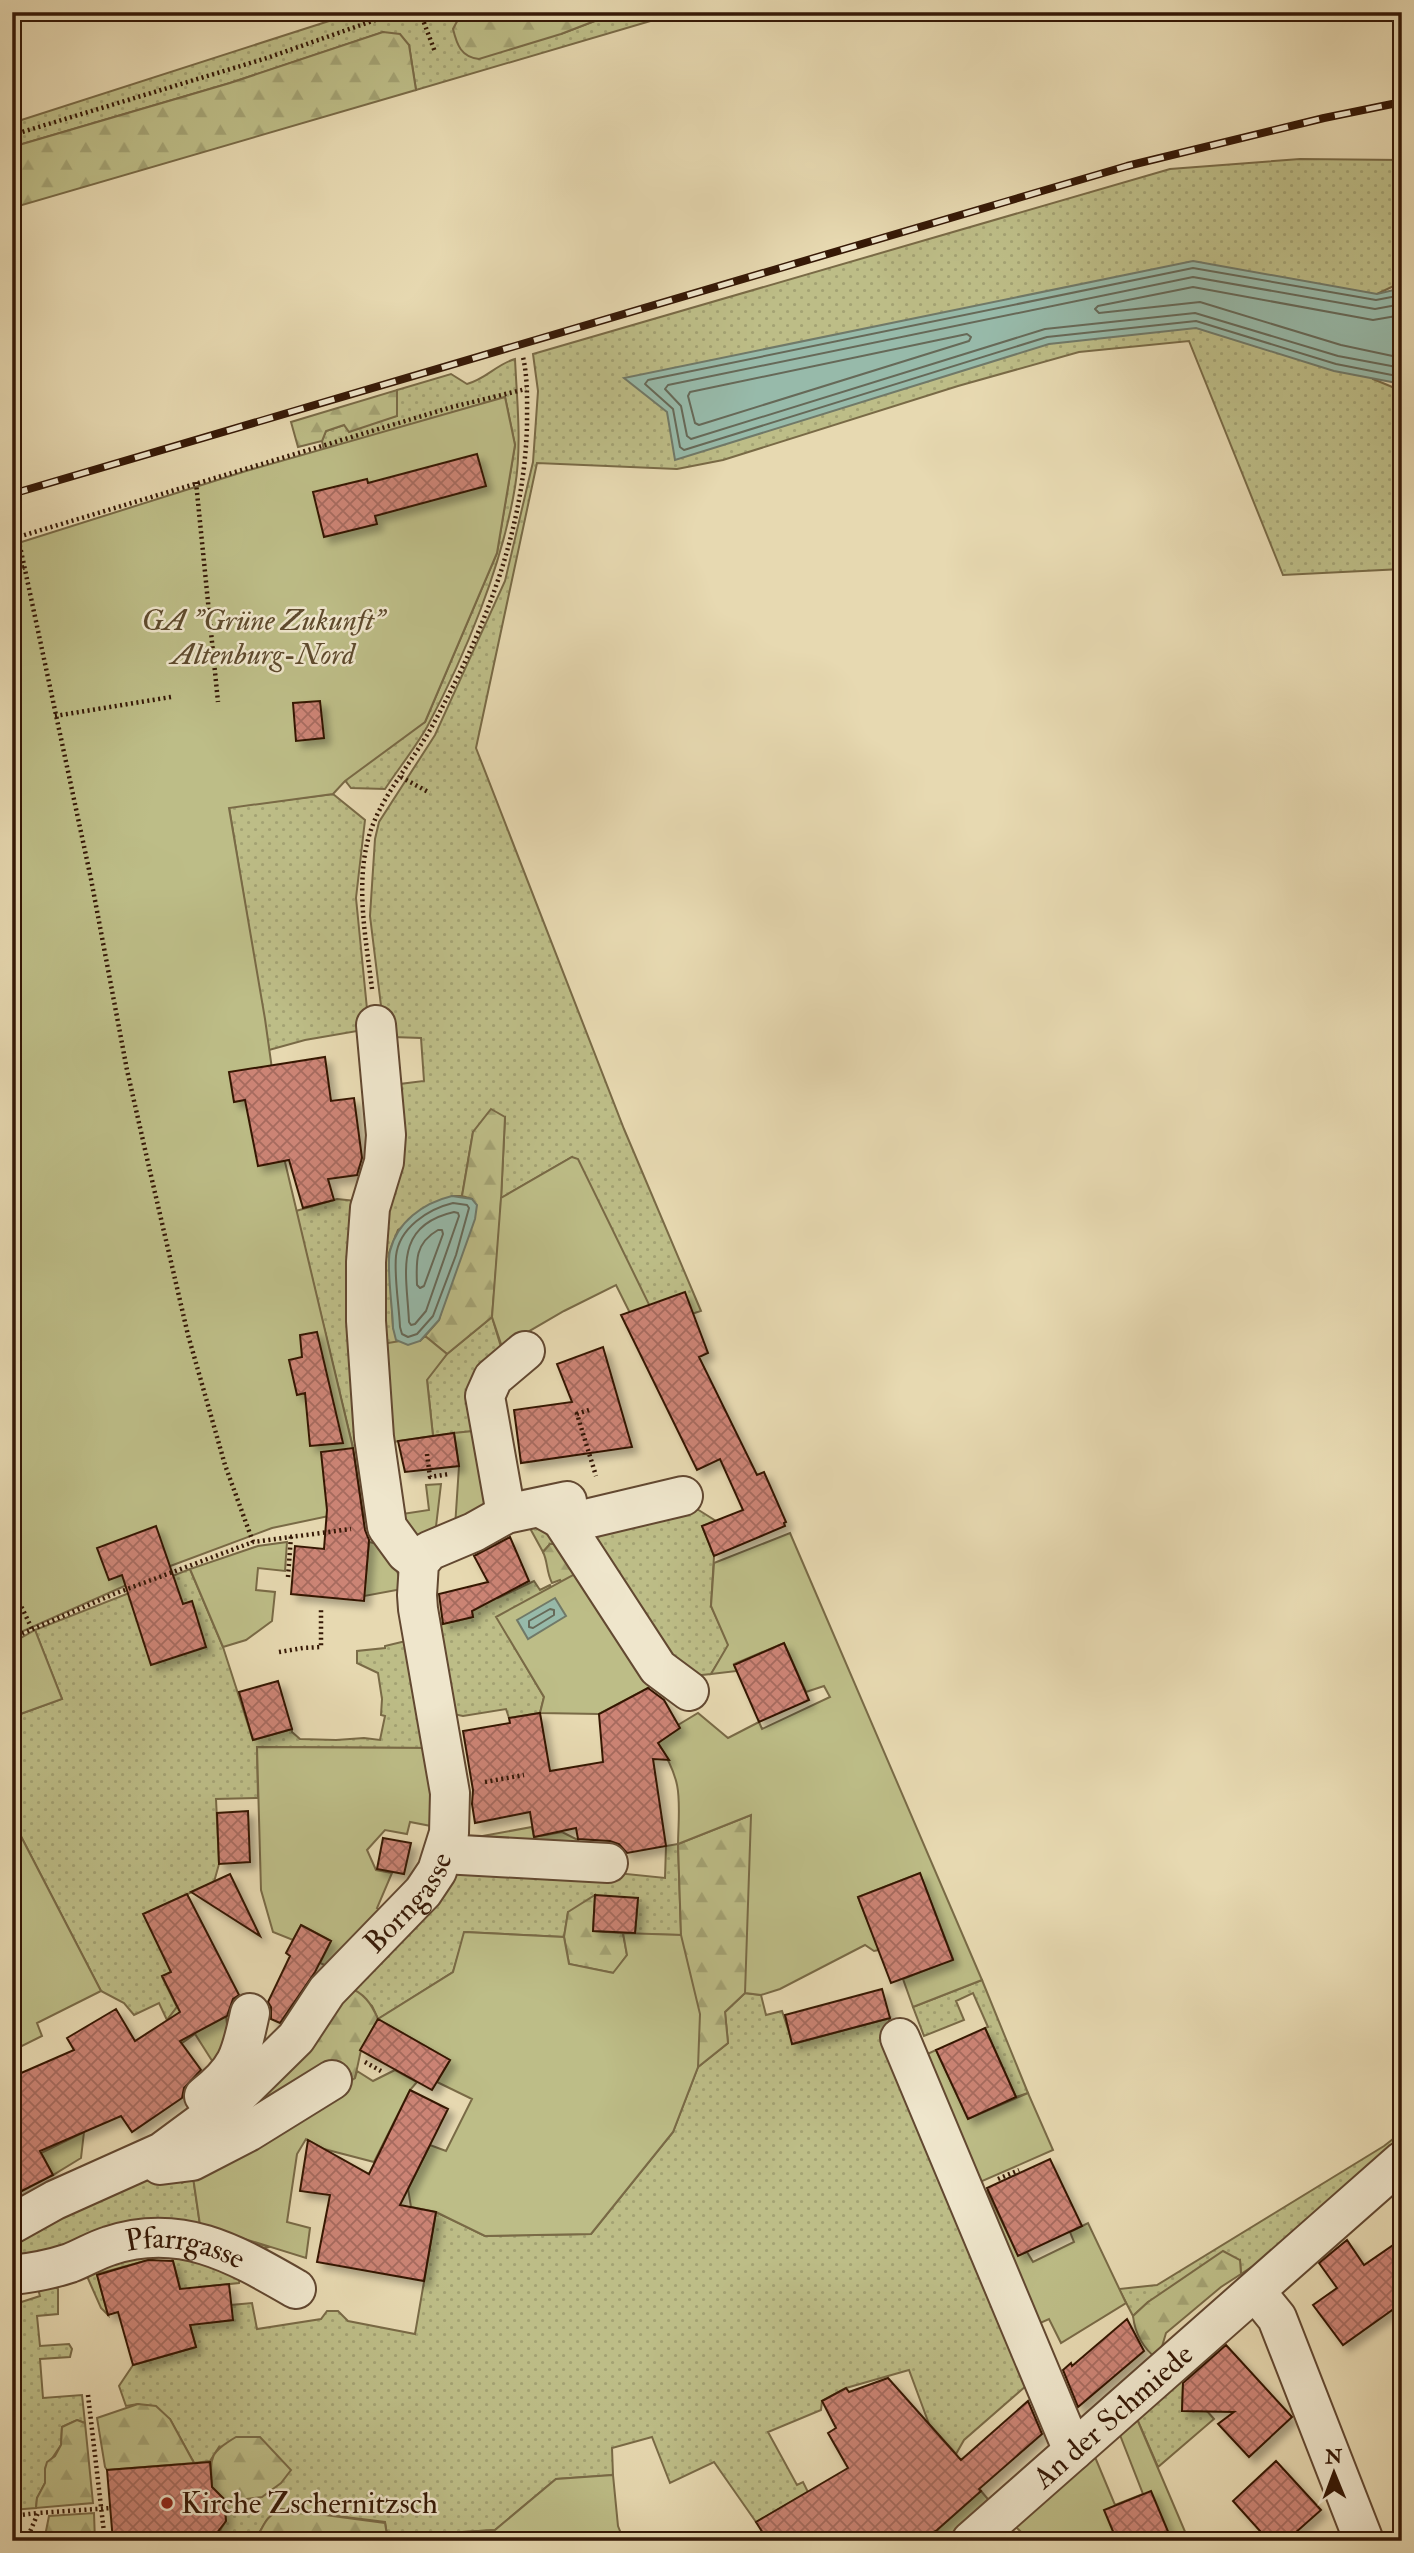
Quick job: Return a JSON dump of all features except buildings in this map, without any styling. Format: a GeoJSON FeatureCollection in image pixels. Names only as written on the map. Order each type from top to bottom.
{"type":"FeatureCollection","features":[{"type":"Feature","properties":{"kind":"street"},"geometry":{"type":"LineString","coordinates":[[376,1024],[386,1135],[384,1162],[370,1208],[366,1321],[374,1437],[387,1527],[406,1553],[419,1563],[429,1551],[554,1504],[586,1519],[683,1496]]}},
{"type":"Feature","properties":{"kind":"street"},"geometry":{"type":"LineString","coordinates":[[525,1351],[494,1378],[485,1396],[659,1668],[689,1691]]}},
{"type":"Feature","properties":{"kind":"street","name":"Borngasse"},"geometry":{"type":"LineString","coordinates":[[12,2224],[55,2200],[162,2152],[235,2098],[296,2038],[327,1991],[423,1892],[437,1871],[449,1833],[450,1793],[418,1609],[419,1563]]}},
{"type":"Feature","properties":{"kind":"street"},"geometry":{"type":"LineString","coordinates":[[443,1854],[608,1863]]}},
{"type":"Feature","properties":{"kind":"street"},"geometry":{"type":"LineString","coordinates":[[55,2200],[98,2163],[175,2118],[223,2081],[239,2059],[250,2013]]}},
{"type":"Feature","properties":{"kind":"street"},"geometry":{"type":"LineString","coordinates":[[900,2038],[1073,2451]]}},
{"type":"Feature","properties":{"kind":"street"},"geometry":{"type":"LineString","coordinates":[[140,2162],[158,2165],[192,2161],[248,2132],[332,2080]]}},
{"type":"Feature","properties":{"kind":"street","name":"An der Schmiede"},"geometry":{"type":"LineString","coordinates":[[971,2541],[1402,2161]]}},
{"type":"Feature","properties":{"kind":"street","name":"Pfarrgasse"},"geometry":{"type":"LineString","coordinates":[[12,2275],[74,2267],[87,2254],[149,2236],[176,2237],[200,2242],[245,2260],[296,2289]]}},
{"type":"Feature","properties":{"kind":"street"},"geometry":{"type":"LineString","coordinates":[[1255,2292],[1277,2318],[1364,2541]]}},
{"type":"Feature","properties":{"kind":"path"},"geometry":{"type":"LineString","coordinates":[[12,135],[267,58],[398,12]]}},
{"type":"Feature","properties":{"kind":"path"},"geometry":{"type":"LineString","coordinates":[[420,12],[435,52]]}},
{"type":"Feature","properties":{"kind":"path"},"geometry":{"type":"LineString","coordinates":[[376,1024],[364,924],[363,874],[369,838],[376,817],[443,707],[504,568],[518,510],[525,462],[526,386],[523,357]]}},
{"type":"Feature","properties":{"kind":"path"},"geometry":{"type":"LineString","coordinates":[[253,1542],[225,1465],[188,1335],[127,1070],[91,879],[18,537],[526,386]]}},
{"type":"Feature","properties":{"kind":"path"},"geometry":{"type":"LineString","coordinates":[[196,482],[218,702]]}},
{"type":"Feature","properties":{"kind":"path"},"geometry":{"type":"LineString","coordinates":[[12,571],[25,567]]}},
{"type":"Feature","properties":{"kind":"path"},"geometry":{"type":"LineString","coordinates":[[55,716],[171,697]]}},
{"type":"Feature","properties":{"kind":"path"},"geometry":{"type":"LineString","coordinates":[[401,777],[430,793]]}},
{"type":"Feature","properties":{"kind":"path"},"geometry":{"type":"LineString","coordinates":[[554,1504],[577,1414],[589,1410]]}},
{"type":"Feature","properties":{"kind":"path"},"geometry":{"type":"LineString","coordinates":[[427,1454],[430,1477],[449,1474]]}},
{"type":"Feature","properties":{"kind":"path"},"geometry":{"type":"LineString","coordinates":[[12,1638],[159,1576],[253,1542],[387,1527]]}},
{"type":"Feature","properties":{"kind":"path"},"geometry":{"type":"LineString","coordinates":[[288,1577],[291,1536]]}},
{"type":"Feature","properties":{"kind":"path"},"geometry":{"type":"LineString","coordinates":[[12,1587],[32,1629]]}},
{"type":"Feature","properties":{"kind":"path"},"geometry":{"type":"LineString","coordinates":[[279,1652],[321,1647],[321,1608]]}},
{"type":"Feature","properties":{"kind":"path"},"geometry":{"type":"LineString","coordinates":[[88,2395],[105,2541]]}},
{"type":"Feature","properties":{"kind":"path"},"geometry":{"type":"LineString","coordinates":[[12,2516],[111,2508]]}},
{"type":"Feature","properties":{"kind":"path"},"geometry":{"type":"LineString","coordinates":[[26,2541],[38,2513]]}},
{"type":"Feature","properties":{"kind":"green space"},"geometry":{"type":"Polygon","coordinates":[[[357,12],[462,12],[459,16],[561,34],[618,12],[681,12],[416,90],[409,45],[383,32],[230,83],[12,147],[12,123],[357,12]]]}},
{"type":"Feature","properties":{"kind":"green space"},"geometry":{"type":"Polygon","coordinates":[[[462,12],[618,12],[561,34],[479,59],[464,53],[456,40],[453,29],[462,12]]]}},
{"type":"Feature","properties":{"kind":"green space"},"geometry":{"type":"Polygon","coordinates":[[[383,32],[400,34],[409,45],[416,90],[12,208],[12,147],[230,83],[383,32]]]}},
{"type":"Feature","properties":{"kind":"green space"},"geometry":{"type":"Polygon","coordinates":[[[1300,159],[1402,160],[1402,282],[1377,294],[1373,379],[1402,391],[1402,569],[1283,575],[1189,341],[1079,352],[958,386],[723,460],[677,469],[537,463],[476,748],[624,1129],[701,1311],[659,1325],[572,1157],[501,1198],[505,1117],[473,1132],[462,1196],[452,1196],[398,1230],[389,1253],[393,1328],[400,1341],[395,1410],[372,1258],[400,1084],[424,1081],[421,1038],[393,1037],[383,1022],[370,916],[375,839],[379,822],[435,735],[505,581],[533,462],[538,391],[533,354],[1170,169],[1300,159]]]}},
{"type":"Feature","properties":{"kind":"green space"},"geometry":{"type":"Polygon","coordinates":[[[515,359],[519,439],[515,487],[501,548],[480,610],[455,671],[427,727],[385,789],[351,788],[332,764],[425,722],[497,553],[515,445],[505,397],[324,450],[322,441],[326,431],[344,425],[397,416],[397,390],[451,374],[467,384],[515,359]]]}},
{"type":"Feature","properties":{"kind":"green space"},"geometry":{"type":"Polygon","coordinates":[[[397,390],[397,416],[349,432],[344,425],[326,431],[322,441],[298,447],[291,422],[397,390]]]}},
{"type":"Feature","properties":{"kind":"green space","name":"GA \"Grüne Zukunft\" Altenburg-Nord"},"geometry":{"type":"Polygon","coordinates":[[[505,397],[515,445],[497,553],[425,722],[345,781],[333,794],[229,808],[265,1019],[285,1162],[352,1444],[362,1509],[272,1528],[165,1568],[12,1636],[12,545],[246,471],[505,397]]]}},
{"type":"Feature","properties":{"kind":"green space"},"geometry":{"type":"Polygon","coordinates":[[[333,794],[365,820],[356,898],[369,1029],[305,1040],[269,1050],[229,807],[333,794]]]}},
{"type":"Feature","properties":{"kind":"green space"},"geometry":{"type":"Polygon","coordinates":[[[491,1109],[505,1117],[492,1317],[447,1354],[425,1336],[439,1320],[472,1199],[462,1196],[473,1132],[491,1109]]]}},
{"type":"Feature","properties":{"kind":"green space"},"geometry":{"type":"Polygon","coordinates":[[[572,1157],[578,1159],[659,1325],[641,1335],[616,1285],[502,1347],[492,1317],[501,1198],[572,1157]]]}},
{"type":"Feature","properties":{"kind":"green space"},"geometry":{"type":"Polygon","coordinates":[[[337,1199],[365,1202],[374,1515],[366,1521],[352,1444],[296,1211],[337,1199]]]}},
{"type":"Feature","properties":{"kind":"green space"},"geometry":{"type":"Polygon","coordinates":[[[492,1317],[501,1347],[471,1379],[483,1430],[433,1436],[427,1379],[447,1354],[492,1317]]]}},
{"type":"Feature","properties":{"kind":"green space"},"geometry":{"type":"Polygon","coordinates":[[[425,1336],[447,1354],[427,1380],[433,1436],[386,1443],[376,1345],[420,1341],[425,1336]]]}},
{"type":"Feature","properties":{"kind":"green space"},"geometry":{"type":"Polygon","coordinates":[[[483,1430],[499,1505],[455,1527],[459,1466],[454,1433],[483,1430]]]}},
{"type":"Feature","properties":{"kind":"green space"},"geometry":{"type":"Polygon","coordinates":[[[441,1484],[435,1535],[421,1536],[412,1533],[396,1515],[429,1510],[426,1485],[441,1484]]]}},
{"type":"Feature","properties":{"kind":"green space"},"geometry":{"type":"Polygon","coordinates":[[[697,1509],[716,1521],[702,1526],[714,1556],[711,1606],[729,1645],[711,1674],[683,1677],[580,1532],[668,1517],[697,1509]]]}},
{"type":"Feature","properties":{"kind":"green space"},"geometry":{"type":"Polygon","coordinates":[[[536,1520],[579,1560],[550,1544],[543,1552],[526,1521],[536,1520]]]}},
{"type":"Feature","properties":{"kind":"green space"},"geometry":{"type":"Polygon","coordinates":[[[790,1533],[982,1980],[913,2007],[903,1979],[953,1959],[920,1873],[858,1897],[879,1950],[874,1951],[865,1945],[780,1989],[761,1995],[745,1993],[751,1815],[678,1844],[679,1803],[676,1781],[658,1743],[678,1725],[698,1713],[728,1738],[759,1722],[762,1729],[830,1697],[824,1686],[806,1692],[784,1643],[734,1664],[737,1671],[711,1674],[728,1645],[711,1606],[714,1563],[790,1533]]]}},
{"type":"Feature","properties":{"kind":"green space"},"geometry":{"type":"Polygon","coordinates":[[[287,1542],[285,1571],[258,1568],[256,1590],[275,1592],[272,1621],[246,1640],[223,1647],[190,1569],[258,1546],[287,1542]]]}},
{"type":"Feature","properties":{"kind":"green space"},"geometry":{"type":"Polygon","coordinates":[[[369,1542],[385,1548],[393,1558],[402,1589],[359,1597],[347,1583],[365,1585],[369,1542]]]}},
{"type":"Feature","properties":{"kind":"green space"},"geometry":{"type":"Polygon","coordinates":[[[550,1544],[560,1544],[588,1574],[565,1588],[560,1580],[552,1583],[543,1552],[550,1544]]]}},
{"type":"Feature","properties":{"kind":"green space"},"geometry":{"type":"Polygon","coordinates":[[[190,1569],[223,1647],[253,1740],[292,1729],[300,1739],[380,1740],[385,1716],[381,1715],[382,1699],[378,1673],[357,1663],[357,1651],[385,1648],[414,1639],[431,1748],[257,1747],[258,1798],[216,1799],[219,1864],[214,1882],[144,1914],[171,1972],[162,1977],[177,2007],[167,2020],[159,2003],[134,2015],[124,2003],[101,1991],[12,1819],[12,1717],[62,1699],[35,1630],[190,1569]]]}},
{"type":"Feature","properties":{"kind":"green space"},"geometry":{"type":"Polygon","coordinates":[[[584,1569],[656,1684],[599,1714],[540,1713],[544,1697],[496,1617],[584,1569]]]}},
{"type":"Feature","properties":{"kind":"green space"},"geometry":{"type":"Polygon","coordinates":[[[534,1581],[540,1590],[550,1585],[551,1588],[502,1626],[544,1697],[540,1713],[509,1718],[506,1709],[463,1716],[448,1713],[433,1595],[441,1624],[473,1617],[467,1591],[490,1584],[498,1598],[534,1581]]]}},
{"type":"Feature","properties":{"kind":"green space"},"geometry":{"type":"Polygon","coordinates":[[[35,1630],[62,1699],[12,1717],[12,1643],[35,1630]]]}},
{"type":"Feature","properties":{"kind":"green space"},"geometry":{"type":"Polygon","coordinates":[[[257,1747],[431,1748],[436,1827],[410,1822],[407,1834],[385,1830],[367,1850],[376,1870],[392,1873],[377,1908],[388,1915],[329,1967],[320,1963],[331,1941],[301,1925],[293,1940],[273,1932],[261,1890],[257,1747]]]}},
{"type":"Feature","properties":{"kind":"green space"},"geometry":{"type":"Polygon","coordinates":[[[751,1815],[776,1975],[745,1993],[725,2012],[728,2043],[698,2067],[680,2059],[662,1949],[681,1934],[678,1844],[751,1815]]]}},
{"type":"Feature","properties":{"kind":"green space"},"geometry":{"type":"Polygon","coordinates":[[[12,1819],[101,1991],[37,2023],[42,2036],[12,2051],[12,1819]]]}},
{"type":"Feature","properties":{"kind":"green space"},"geometry":{"type":"Polygon","coordinates":[[[532,1827],[534,1837],[562,1832],[578,1840],[581,1851],[466,1839],[532,1827]]]}},
{"type":"Feature","properties":{"kind":"green space"},"geometry":{"type":"Polygon","coordinates":[[[678,1844],[681,1935],[635,1934],[638,1898],[568,1912],[564,1937],[465,1932],[453,1972],[378,2019],[372,2006],[348,1987],[451,1874],[487,1866],[597,1871],[665,1878],[666,1846],[678,1844]]]}},
{"type":"Feature","properties":{"kind":"green space"},"geometry":{"type":"Polygon","coordinates":[[[595,1895],[593,1931],[623,1933],[627,1955],[614,1973],[569,1964],[564,1937],[568,1912],[595,1895]]]}},
{"type":"Feature","properties":{"kind":"green space"},"geometry":{"type":"Polygon","coordinates":[[[464,1932],[564,1937],[569,1964],[613,1973],[627,1955],[623,1933],[681,1935],[700,2014],[698,2067],[673,2132],[591,2234],[485,2236],[436,2212],[411,2207],[408,2189],[430,2145],[446,2151],[472,2099],[437,2082],[450,2060],[378,2019],[453,1972],[464,1932]]]}},
{"type":"Feature","properties":{"kind":"green space"},"geometry":{"type":"Polygon","coordinates":[[[982,1980],[1028,2093],[1016,2097],[985,2028],[988,2027],[973,1993],[956,2001],[964,2020],[924,2036],[913,2007],[982,1980]]]}},
{"type":"Feature","properties":{"kind":"green space"},"geometry":{"type":"Polygon","coordinates":[[[348,1987],[366,1999],[378,2019],[361,2050],[355,2078],[255,2143],[182,2183],[167,2160],[348,1987]]]}},
{"type":"Feature","properties":{"kind":"green space"},"geometry":{"type":"Polygon","coordinates":[[[745,1993],[761,1995],[766,2015],[782,2011],[793,2044],[890,2018],[887,2028],[1034,2379],[964,2440],[956,2454],[929,2424],[909,2370],[846,2388],[822,2401],[821,2410],[768,2432],[797,2485],[803,2482],[808,2492],[756,2522],[714,2462],[670,2483],[652,2437],[612,2448],[613,2475],[556,2479],[495,2530],[414,2535],[414,2541],[388,2541],[385,2522],[280,2509],[267,2520],[254,2541],[213,2541],[226,2521],[224,2499],[239,2500],[219,2447],[210,2461],[194,2463],[170,2419],[138,2404],[126,2406],[119,2386],[133,2365],[196,2347],[171,2254],[97,2274],[108,2315],[101,2308],[86,2274],[146,2245],[241,2272],[239,2283],[201,2287],[205,2323],[232,2320],[231,2305],[252,2303],[257,2329],[321,2319],[327,2311],[338,2311],[348,2321],[415,2334],[436,2212],[485,2236],[591,2234],[673,2132],[698,2067],[728,2043],[725,2012],[745,1993]]]}},
{"type":"Feature","properties":{"kind":"green space"},"geometry":{"type":"Polygon","coordinates":[[[190,2000],[226,2016],[229,2040],[216,2067],[195,2034],[182,2043],[167,2020],[177,2007],[190,2000]]]}},
{"type":"Feature","properties":{"kind":"green space"},"geometry":{"type":"Polygon","coordinates":[[[936,2050],[968,2119],[1028,2093],[1053,2150],[971,2186],[925,2055],[936,2050]]]}},
{"type":"Feature","properties":{"kind":"green space"},"geometry":{"type":"Polygon","coordinates":[[[395,2070],[417,2082],[410,2090],[374,2162],[324,2149],[306,2139],[297,2154],[287,2222],[310,2228],[306,2258],[200,2225],[193,2177],[255,2143],[355,2078],[357,2071],[373,2081],[395,2070]]]}},
{"type":"Feature","properties":{"kind":"green space"},"geometry":{"type":"Polygon","coordinates":[[[84,2132],[81,2158],[53,2175],[41,2153],[84,2132]]]}},
{"type":"Feature","properties":{"kind":"green space"},"geometry":{"type":"Polygon","coordinates":[[[1402,2132],[1402,2146],[1291,2241],[1241,2274],[1240,2260],[1148,2302],[1133,2316],[1119,2289],[1157,2285],[1384,2146],[1402,2132]]]}},
{"type":"Feature","properties":{"kind":"green space"},"geometry":{"type":"Polygon","coordinates":[[[167,2160],[193,2177],[200,2225],[269,2247],[256,2251],[12,2259],[12,2236],[167,2160]]]}},
{"type":"Feature","properties":{"kind":"green space"},"geometry":{"type":"Polygon","coordinates":[[[987,2191],[1018,2255],[1027,2252],[1033,2262],[1074,2242],[1070,2232],[1088,2223],[1126,2303],[1061,2343],[1049,2319],[1029,2328],[974,2197],[987,2191]]]}},
{"type":"Feature","properties":{"kind":"green space"},"geometry":{"type":"Polygon","coordinates":[[[1223,2251],[1240,2260],[1241,2274],[1221,2287],[1166,2333],[1158,2360],[1141,2341],[1133,2316],[1148,2302],[1223,2251]]]}},
{"type":"Feature","properties":{"kind":"green space"},"geometry":{"type":"Polygon","coordinates":[[[36,2282],[52,2284],[58,2289],[58,2314],[37,2316],[40,2346],[69,2344],[72,2349],[70,2357],[40,2359],[43,2398],[82,2395],[85,2423],[77,2420],[62,2427],[61,2445],[45,2469],[45,2483],[37,2498],[36,2508],[12,2510],[12,2305],[40,2296],[36,2282]]]}},
{"type":"Feature","properties":{"kind":"green space"},"geometry":{"type":"Polygon","coordinates":[[[1209,2355],[1220,2368],[1204,2383],[1183,2383],[1182,2410],[1207,2411],[1214,2419],[1158,2467],[1137,2419],[1209,2355]]]}},
{"type":"Feature","properties":{"kind":"green space"},"geometry":{"type":"Polygon","coordinates":[[[138,2404],[156,2406],[170,2419],[194,2463],[107,2470],[97,2418],[138,2404]]]}},
{"type":"Feature","properties":{"kind":"green space"},"geometry":{"type":"Polygon","coordinates":[[[1137,2419],[1189,2541],[1030,2541],[1015,2526],[1095,2457],[1115,2505],[1143,2494],[1120,2435],[1137,2419]]]}},
{"type":"Feature","properties":{"kind":"green space"},"geometry":{"type":"Polygon","coordinates":[[[77,2420],[85,2423],[93,2503],[36,2508],[37,2498],[45,2483],[47,2462],[55,2456],[61,2445],[62,2427],[77,2420]]]}},
{"type":"Feature","properties":{"kind":"green space"},"geometry":{"type":"Polygon","coordinates":[[[236,2437],[260,2437],[291,2470],[281,2483],[262,2497],[224,2499],[212,2487],[213,2457],[221,2447],[236,2437]]]}},
{"type":"Feature","properties":{"kind":"green space"},"geometry":{"type":"Polygon","coordinates":[[[613,2475],[618,2526],[624,2541],[414,2541],[414,2535],[495,2530],[556,2479],[613,2475]]]}},
{"type":"Feature","properties":{"kind":"green space"},"geometry":{"type":"Polygon","coordinates":[[[981,2491],[993,2505],[948,2541],[937,2530],[981,2491]]]}},
{"type":"Feature","properties":{"kind":"green space"},"geometry":{"type":"Polygon","coordinates":[[[280,2509],[385,2523],[388,2541],[254,2541],[267,2520],[280,2509]]]}},
{"type":"Feature","properties":{"kind":"green space"},"geometry":{"type":"Polygon","coordinates":[[[94,2513],[95,2541],[44,2541],[49,2516],[94,2513]]]}},
{"type":"Feature","properties":{"kind":"water"},"geometry":{"type":"Polygon","coordinates":[[[1193,261],[1377,294],[1402,288],[1402,384],[1334,371],[1196,328],[1049,344],[675,460],[667,412],[624,378],[1193,261]]]}},
{"type":"Feature","properties":{"kind":"water"},"geometry":{"type":"Polygon","coordinates":[[[452,1196],[472,1199],[477,1205],[475,1219],[439,1320],[420,1341],[408,1345],[396,1340],[393,1328],[390,1251],[399,1231],[413,1215],[431,1203],[452,1196]]]}},
{"type":"Feature","properties":{"kind":"water"},"geometry":{"type":"Polygon","coordinates":[[[555,1598],[566,1616],[528,1639],[517,1620],[555,1598]]]}},
{"type":"Feature","properties":{"kind":"railway"},"geometry":{"type":"LineString","coordinates":[[12,494],[1127,166],[1402,102]]}},
{"type":"Feature","properties":{"kind":"place","name":"Kirche Zschernitzsch"},"geometry":{"type":"Point","coordinates":[167,2503]}}]}
